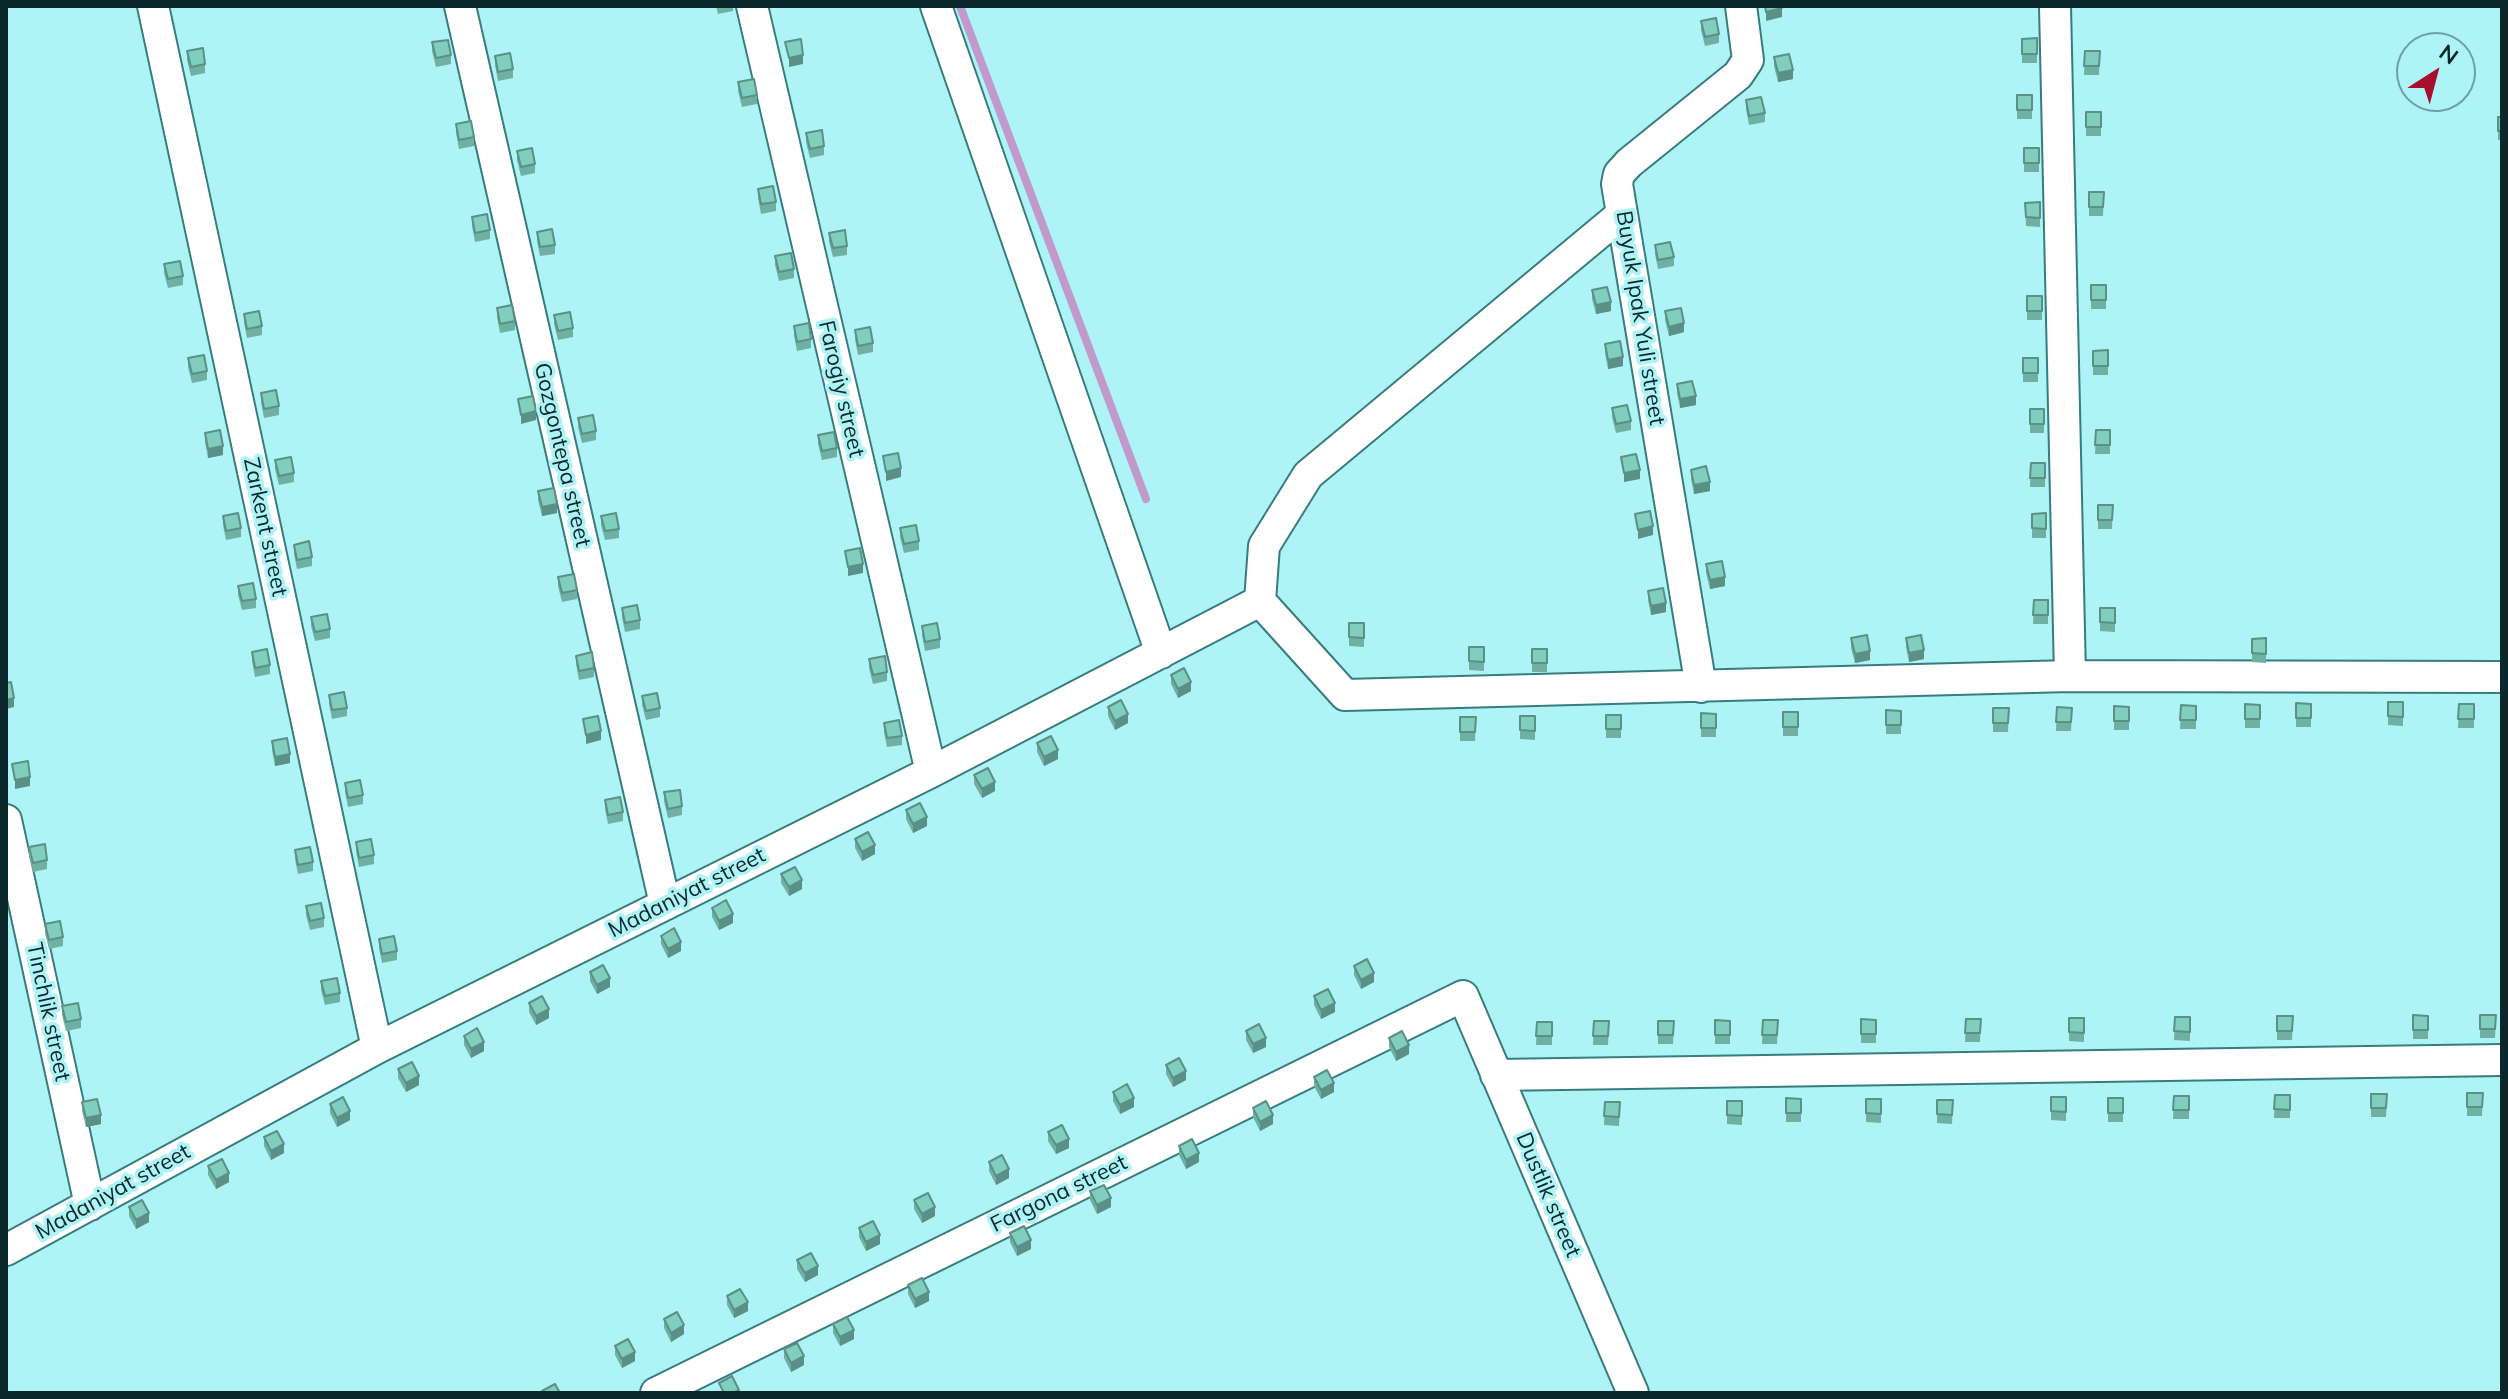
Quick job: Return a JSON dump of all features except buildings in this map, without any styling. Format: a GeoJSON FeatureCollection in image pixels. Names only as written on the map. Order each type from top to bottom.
{"type":"FeatureCollection","features":[{"type":"Feature","properties":{"kind":"street","name":"Zarkent street"},"geometry":{"type":"LineString","coordinates":[[153,6],[377,1048]]}},
{"type":"Feature","properties":{"kind":"street","name":"Gozgontepa street"},"geometry":{"type":"LineString","coordinates":[[460,6],[665,904]]}},
{"type":"Feature","properties":{"kind":"street","name":"Farogiy street"},"geometry":{"type":"LineString","coordinates":[[752,6],[931,772]]}},
{"type":"Feature","properties":{"kind":"street"},"geometry":{"type":"LineString","coordinates":[[936,6],[1161,653]]}},
{"type":"Feature","properties":{"kind":"street","name":"Buyuk Ipak Yuli street"},"geometry":{"type":"LineString","coordinates":[[1701,687],[1617,184],[1619,174],[1738,75],[1748,60],[1741,6]]}},
{"type":"Feature","properties":{"kind":"street"},"geometry":{"type":"LineString","coordinates":[[2055,6],[2070,676]]}},
{"type":"Feature","properties":{"kind":"street"},"geometry":{"type":"LineString","coordinates":[[1622,214],[1308,475],[1264,546],[1260,601],[1345,695],[2070,676],[2502,677]]}},
{"type":"Feature","properties":{"kind":"street","name":"Madaniyat street"},"geometry":{"type":"LineString","coordinates":[[6,1250],[377,1048],[931,772],[1260,601]]}},
{"type":"Feature","properties":{"kind":"street","name":"Tinchlik street"},"geometry":{"type":"LineString","coordinates":[[6,820],[90,1205]]}},
{"type":"Feature","properties":{"kind":"street","name":"Dustlik street"},"geometry":{"type":"LineString","coordinates":[[1463,996],[1633,1393]]}},
{"type":"Feature","properties":{"kind":"street","name":"Fargona street"},"geometry":{"type":"LineString","coordinates":[[656,1393],[1463,996]]}},
{"type":"Feature","properties":{"kind":"street"},"geometry":{"type":"LineString","coordinates":[[1496,1075],[2502,1060]]}},
{"type":"Feature","properties":{"kind":"waterway"},"geometry":{"type":"LineString","coordinates":[[960,6],[1146,499]]}}]}
